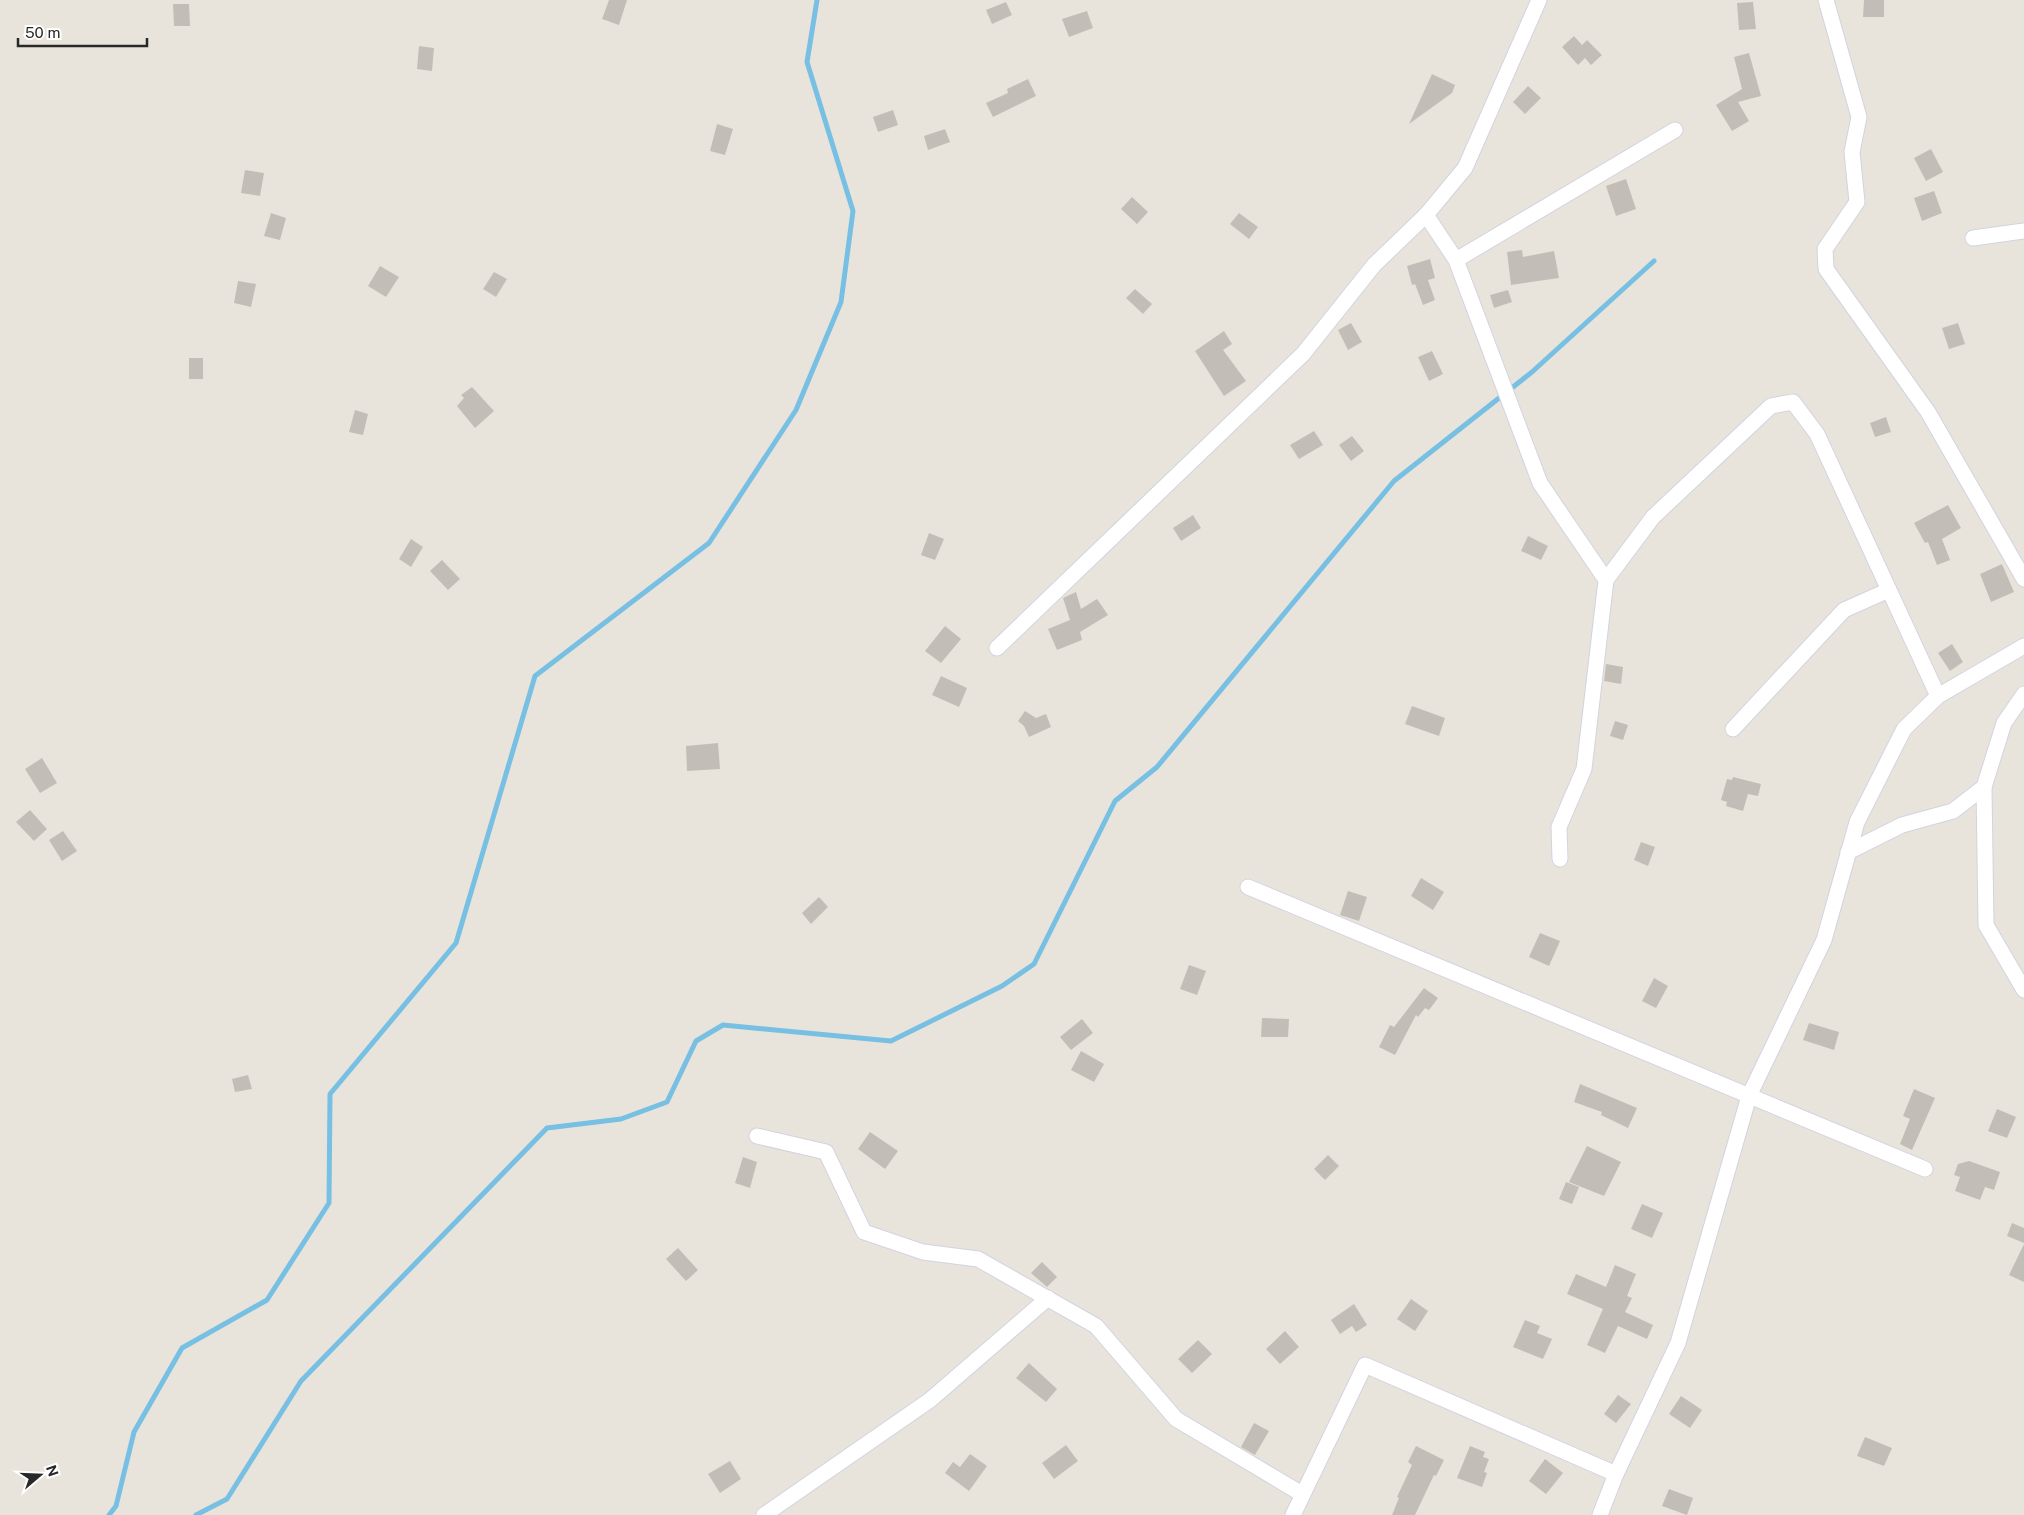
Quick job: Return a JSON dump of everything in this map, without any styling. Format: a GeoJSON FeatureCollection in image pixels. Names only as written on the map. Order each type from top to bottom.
{"type":"FeatureCollection","features":[{"type":"Feature","properties":{"kind":"street"},"geometry":{"type":"LineString","coordinates":[[997,648],[1303,354],[1374,266],[1426,215],[1465,168],[1539,0]]}},
{"type":"Feature","properties":{"kind":"street"},"geometry":{"type":"LineString","coordinates":[[1826,0],[1859,117],[1852,152],[1857,202],[1825,249],[1826,269],[1928,412],[2024,579]]}},
{"type":"Feature","properties":{"kind":"street"},"geometry":{"type":"LineString","coordinates":[[1456,260],[1675,130]]}},
{"type":"Feature","properties":{"kind":"street"},"geometry":{"type":"LineString","coordinates":[[1426,215],[1456,260],[1540,483],[1606,580]]}},
{"type":"Feature","properties":{"kind":"street"},"geometry":{"type":"LineString","coordinates":[[1973,238],[2024,231]]}},
{"type":"Feature","properties":{"kind":"street"},"geometry":{"type":"LineString","coordinates":[[1560,859],[1559,827],[1584,769],[1606,580],[1653,517],[1771,406],[1793,402],[1817,434],[1938,696]]}},
{"type":"Feature","properties":{"kind":"street"},"geometry":{"type":"LineString","coordinates":[[1733,729],[1844,610],[1889,590]]}},
{"type":"Feature","properties":{"kind":"street"},"geometry":{"type":"LineString","coordinates":[[1600,1515],[1616,1474],[1678,1344],[1749,1096],[1824,940],[1857,822],[1904,729],[1938,696],[2024,646]]}},
{"type":"Feature","properties":{"kind":"street"},"geometry":{"type":"LineString","coordinates":[[2024,694],[2004,723],[1984,787],[1986,925],[2024,990]]}},
{"type":"Feature","properties":{"kind":"street"},"geometry":{"type":"LineString","coordinates":[[1848,852],[1902,825],[1953,811],[1984,787]]}},
{"type":"Feature","properties":{"kind":"street"},"geometry":{"type":"LineString","coordinates":[[1248,887],[1925,1169]]}},
{"type":"Feature","properties":{"kind":"street"},"geometry":{"type":"LineString","coordinates":[[756,1136],[826,1152],[864,1232],[923,1252],[978,1259],[1096,1326],[1176,1419],[1302,1494]]}},
{"type":"Feature","properties":{"kind":"street"},"geometry":{"type":"LineString","coordinates":[[764,1515],[930,1400],[1048,1298]]}},
{"type":"Feature","properties":{"kind":"street"},"geometry":{"type":"LineString","coordinates":[[1293,1515],[1365,1364],[1616,1474]]}},
{"type":"Feature","properties":{"kind":"building"},"geometry":{"type":"Polygon","coordinates":[[[609,0],[627,0],[619,25],[602,19],[609,0]]]}},
{"type":"Feature","properties":{"kind":"building"},"geometry":{"type":"Polygon","coordinates":[[[1864,0],[1884,0],[1884,17],[1863,17],[1864,0]]]}},
{"type":"Feature","properties":{"kind":"building"},"geometry":{"type":"Polygon","coordinates":[[[1006,2],[1012,15],[992,24],[986,10],[1006,2]]]}},
{"type":"Feature","properties":{"kind":"building"},"geometry":{"type":"Polygon","coordinates":[[[1753,2],[1756,29],[1739,30],[1737,3],[1753,2]]]}},
{"type":"Feature","properties":{"kind":"building"},"geometry":{"type":"Polygon","coordinates":[[[173,4],[189,4],[190,26],[174,26],[173,4]]]}},
{"type":"Feature","properties":{"kind":"building"},"geometry":{"type":"Polygon","coordinates":[[[1087,11],[1093,28],[1069,37],[1062,19],[1087,11]]]}},
{"type":"Feature","properties":{"kind":"building"},"geometry":{"type":"Polygon","coordinates":[[[1574,36],[1582,45],[1587,40],[1602,55],[1591,65],[1585,58],[1578,65],[1562,47],[1574,36]]]}},
{"type":"Feature","properties":{"kind":"building"},"geometry":{"type":"Polygon","coordinates":[[[419,46],[434,48],[432,71],[417,69],[419,46]]]}},
{"type":"Feature","properties":{"kind":"building"},"geometry":{"type":"Polygon","coordinates":[[[1749,53],[1761,96],[1738,102],[1749,121],[1732,131],[1716,105],[1742,89],[1734,57],[1749,53]]]}},
{"type":"Feature","properties":{"kind":"building"},"geometry":{"type":"Polygon","coordinates":[[[1432,74],[1455,85],[1452,93],[1409,124],[1432,74]]]}},
{"type":"Feature","properties":{"kind":"building"},"geometry":{"type":"Polygon","coordinates":[[[1028,79],[1036,96],[993,117],[986,103],[1008,93],[1007,89],[1028,79]]]}},
{"type":"Feature","properties":{"kind":"building"},"geometry":{"type":"Polygon","coordinates":[[[1528,86],[1541,98],[1525,114],[1513,102],[1528,86]]]}},
{"type":"Feature","properties":{"kind":"building"},"geometry":{"type":"Polygon","coordinates":[[[893,110],[898,125],[878,132],[873,117],[893,110]]]}},
{"type":"Feature","properties":{"kind":"building"},"geometry":{"type":"Polygon","coordinates":[[[717,124],[733,129],[725,155],[710,151],[717,124]]]}},
{"type":"Feature","properties":{"kind":"building"},"geometry":{"type":"Polygon","coordinates":[[[945,129],[950,142],[928,150],[924,136],[945,129]]]}},
{"type":"Feature","properties":{"kind":"building"},"geometry":{"type":"Polygon","coordinates":[[[1931,149],[1943,172],[1926,181],[1914,158],[1931,149]]]}},
{"type":"Feature","properties":{"kind":"building"},"geometry":{"type":"Polygon","coordinates":[[[245,170],[264,173],[260,196],[241,193],[245,170]]]}},
{"type":"Feature","properties":{"kind":"building"},"geometry":{"type":"Polygon","coordinates":[[[1626,179],[1636,209],[1616,216],[1606,186],[1626,179]]]}},
{"type":"Feature","properties":{"kind":"building"},"geometry":{"type":"Polygon","coordinates":[[[1934,191],[1942,213],[1922,221],[1914,198],[1934,191]]]}},
{"type":"Feature","properties":{"kind":"building"},"geometry":{"type":"Polygon","coordinates":[[[1132,197],[1148,212],[1137,224],[1121,209],[1132,197]]]}},
{"type":"Feature","properties":{"kind":"building"},"geometry":{"type":"Polygon","coordinates":[[[271,213],[286,218],[280,240],[264,236],[271,213]]]}},
{"type":"Feature","properties":{"kind":"building"},"geometry":{"type":"Polygon","coordinates":[[[1239,213],[1258,227],[1249,239],[1230,224],[1239,213]]]}},
{"type":"Feature","properties":{"kind":"building"},"geometry":{"type":"Polygon","coordinates":[[[1522,250],[1523,257],[1554,251],[1559,278],[1511,285],[1507,252],[1522,250]]]}},
{"type":"Feature","properties":{"kind":"building"},"geometry":{"type":"Polygon","coordinates":[[[1430,259],[1435,278],[1428,280],[1435,300],[1423,305],[1415,284],[1412,285],[1407,266],[1430,259]]]}},
{"type":"Feature","properties":{"kind":"building"},"geometry":{"type":"Polygon","coordinates":[[[380,266],[399,277],[386,297],[368,286],[380,266]]]}},
{"type":"Feature","properties":{"kind":"building"},"geometry":{"type":"Polygon","coordinates":[[[494,272],[507,279],[496,297],[483,289],[494,272]]]}},
{"type":"Feature","properties":{"kind":"building"},"geometry":{"type":"Polygon","coordinates":[[[238,281],[256,284],[251,307],[234,303],[238,281]]]}},
{"type":"Feature","properties":{"kind":"building"},"geometry":{"type":"Polygon","coordinates":[[[1135,289],[1152,304],[1143,314],[1126,298],[1135,289]]]}},
{"type":"Feature","properties":{"kind":"building"},"geometry":{"type":"Polygon","coordinates":[[[1508,290],[1512,302],[1494,308],[1490,295],[1508,290]]]}},
{"type":"Feature","properties":{"kind":"building"},"geometry":{"type":"Polygon","coordinates":[[[1351,323],[1362,342],[1348,350],[1338,330],[1351,323]]]}},
{"type":"Feature","properties":{"kind":"building"},"geometry":{"type":"Polygon","coordinates":[[[1958,323],[1965,344],[1949,349],[1942,328],[1958,323]]]}},
{"type":"Feature","properties":{"kind":"building"},"geometry":{"type":"Polygon","coordinates":[[[1224,331],[1232,344],[1223,350],[1246,381],[1224,396],[1195,351],[1224,331]]]}},
{"type":"Feature","properties":{"kind":"building"},"geometry":{"type":"Polygon","coordinates":[[[1432,351],[1443,374],[1429,381],[1418,357],[1432,351]]]}},
{"type":"Feature","properties":{"kind":"building"},"geometry":{"type":"Polygon","coordinates":[[[189,358],[203,358],[203,379],[189,379],[189,358]]]}},
{"type":"Feature","properties":{"kind":"building"},"geometry":{"type":"Polygon","coordinates":[[[472,387],[494,411],[475,428],[457,406],[464,398],[461,395],[472,387]]]}},
{"type":"Feature","properties":{"kind":"building"},"geometry":{"type":"Polygon","coordinates":[[[355,410],[368,414],[363,435],[349,432],[355,410]]]}},
{"type":"Feature","properties":{"kind":"building"},"geometry":{"type":"Polygon","coordinates":[[[1886,417],[1891,432],[1875,437],[1870,423],[1886,417]]]}},
{"type":"Feature","properties":{"kind":"building"},"geometry":{"type":"Polygon","coordinates":[[[1314,431],[1323,445],[1299,459],[1290,445],[1314,431]]]}},
{"type":"Feature","properties":{"kind":"building"},"geometry":{"type":"Polygon","coordinates":[[[1352,436],[1364,451],[1351,461],[1339,445],[1352,436]]]}},
{"type":"Feature","properties":{"kind":"building"},"geometry":{"type":"Polygon","coordinates":[[[1948,505],[1961,528],[1942,539],[1950,560],[1937,565],[1928,542],[1925,543],[1914,523],[1948,505]]]}},
{"type":"Feature","properties":{"kind":"building"},"geometry":{"type":"Polygon","coordinates":[[[1193,515],[1201,528],[1181,541],[1173,528],[1193,515]]]}},
{"type":"Feature","properties":{"kind":"building"},"geometry":{"type":"Polygon","coordinates":[[[929,533],[944,539],[935,560],[921,555],[929,533]]]}},
{"type":"Feature","properties":{"kind":"building"},"geometry":{"type":"Polygon","coordinates":[[[1528,536],[1548,546],[1541,560],[1521,551],[1528,536]]]}},
{"type":"Feature","properties":{"kind":"building"},"geometry":{"type":"Polygon","coordinates":[[[411,539],[423,547],[411,567],[399,559],[411,539]]]}},
{"type":"Feature","properties":{"kind":"building"},"geometry":{"type":"Polygon","coordinates":[[[442,560],[460,579],[448,590],[430,571],[442,560]]]}},
{"type":"Feature","properties":{"kind":"building"},"geometry":{"type":"Polygon","coordinates":[[[2002,564],[2014,592],[1991,602],[1980,574],[2002,564]]]}},
{"type":"Feature","properties":{"kind":"building"},"geometry":{"type":"Polygon","coordinates":[[[1076,592],[1081,609],[1097,599],[1108,615],[1080,632],[1082,640],[1057,650],[1048,629],[1070,620],[1063,598],[1076,592]]]}},
{"type":"Feature","properties":{"kind":"building"},"geometry":{"type":"Polygon","coordinates":[[[945,626],[961,639],[941,663],[925,651],[945,626]]]}},
{"type":"Feature","properties":{"kind":"building"},"geometry":{"type":"Polygon","coordinates":[[[1952,644],[1963,662],[1950,671],[1938,653],[1952,644]]]}},
{"type":"Feature","properties":{"kind":"building"},"geometry":{"type":"Polygon","coordinates":[[[1606,664],[1623,667],[1621,684],[1604,681],[1606,664]]]}},
{"type":"Feature","properties":{"kind":"building"},"geometry":{"type":"Polygon","coordinates":[[[941,676],[967,688],[959,707],[932,695],[941,676]]]}},
{"type":"Feature","properties":{"kind":"building"},"geometry":{"type":"Polygon","coordinates":[[[1412,706],[1445,718],[1439,736],[1405,724],[1412,706]]]}},
{"type":"Feature","properties":{"kind":"building"},"geometry":{"type":"Polygon","coordinates":[[[1025,711],[1036,718],[1046,714],[1051,727],[1029,737],[1024,726],[1018,721],[1025,711]]]}},
{"type":"Feature","properties":{"kind":"building"},"geometry":{"type":"Polygon","coordinates":[[[1615,721],[1628,725],[1623,740],[1610,736],[1615,721]]]}},
{"type":"Feature","properties":{"kind":"building"},"geometry":{"type":"Polygon","coordinates":[[[718,743],[720,769],[687,771],[686,746],[718,743]]]}},
{"type":"Feature","properties":{"kind":"building"},"geometry":{"type":"Polygon","coordinates":[[[42,758],[57,783],[40,793],[25,769],[42,758]]]}},
{"type":"Feature","properties":{"kind":"building"},"geometry":{"type":"Polygon","coordinates":[[[1733,777],[1761,784],[1758,796],[1748,794],[1743,811],[1726,806],[1727,802],[1721,800],[1727,779],[1732,780],[1733,777]]]}},
{"type":"Feature","properties":{"kind":"building"},"geometry":{"type":"Polygon","coordinates":[[[30,810],[47,829],[34,841],[16,822],[30,810]]]}},
{"type":"Feature","properties":{"kind":"building"},"geometry":{"type":"Polygon","coordinates":[[[63,831],[77,851],[62,861],[49,840],[63,831]]]}},
{"type":"Feature","properties":{"kind":"building"},"geometry":{"type":"Polygon","coordinates":[[[1641,842],[1655,847],[1648,866],[1634,860],[1641,842]]]}},
{"type":"Feature","properties":{"kind":"building"},"geometry":{"type":"Polygon","coordinates":[[[1421,878],[1444,892],[1433,910],[1411,896],[1421,878]]]}},
{"type":"Feature","properties":{"kind":"building"},"geometry":{"type":"Polygon","coordinates":[[[1348,891],[1367,897],[1359,921],[1340,915],[1348,891]]]}},
{"type":"Feature","properties":{"kind":"building"},"geometry":{"type":"Polygon","coordinates":[[[819,897],[828,907],[811,924],[802,913],[819,897]]]}},
{"type":"Feature","properties":{"kind":"building"},"geometry":{"type":"Polygon","coordinates":[[[1540,933],[1560,941],[1549,966],[1529,957],[1540,933]]]}},
{"type":"Feature","properties":{"kind":"building"},"geometry":{"type":"Polygon","coordinates":[[[1189,965],[1206,971],[1197,995],[1180,989],[1189,965]]]}},
{"type":"Feature","properties":{"kind":"building"},"geometry":{"type":"Polygon","coordinates":[[[1654,978],[1668,986],[1656,1008],[1642,1001],[1654,978]]]}},
{"type":"Feature","properties":{"kind":"building"},"geometry":{"type":"Polygon","coordinates":[[[1424,988],[1438,998],[1429,1010],[1425,1008],[1418,1017],[1416,1015],[1395,1055],[1379,1047],[1390,1025],[1394,1027],[1424,988]]]}},
{"type":"Feature","properties":{"kind":"building"},"geometry":{"type":"Polygon","coordinates":[[[1262,1018],[1289,1019],[1288,1037],[1261,1037],[1262,1018]]]}},
{"type":"Feature","properties":{"kind":"building"},"geometry":{"type":"Polygon","coordinates":[[[1082,1019],[1093,1033],[1071,1050],[1060,1037],[1082,1019]]]}},
{"type":"Feature","properties":{"kind":"building"},"geometry":{"type":"Polygon","coordinates":[[[1809,1023],[1839,1032],[1834,1050],[1803,1040],[1809,1023]]]}},
{"type":"Feature","properties":{"kind":"building"},"geometry":{"type":"Polygon","coordinates":[[[1081,1051],[1104,1064],[1094,1082],[1071,1070],[1081,1051]]]}},
{"type":"Feature","properties":{"kind":"building"},"geometry":{"type":"Polygon","coordinates":[[[248,1075],[252,1089],[235,1092],[232,1079],[248,1075]]]}},
{"type":"Feature","properties":{"kind":"building"},"geometry":{"type":"Polygon","coordinates":[[[1580,1084],[1637,1108],[1628,1128],[1601,1115],[1602,1112],[1574,1102],[1580,1084]]]}},
{"type":"Feature","properties":{"kind":"building"},"geometry":{"type":"Polygon","coordinates":[[[1914,1089],[1935,1098],[1912,1150],[1900,1144],[1910,1119],[1903,1116],[1914,1089]]]}},
{"type":"Feature","properties":{"kind":"building"},"geometry":{"type":"Polygon","coordinates":[[[1997,1109],[2016,1117],[2007,1138],[1988,1131],[1997,1109]]]}},
{"type":"Feature","properties":{"kind":"building"},"geometry":{"type":"Polygon","coordinates":[[[870,1132],[898,1151],[885,1169],[858,1149],[870,1132]]]}},
{"type":"Feature","properties":{"kind":"building"},"geometry":{"type":"Polygon","coordinates":[[[1587,1146],[1621,1162],[1604,1196],[1569,1182],[1587,1146]]]}},
{"type":"Feature","properties":{"kind":"building"},"geometry":{"type":"Polygon","coordinates":[[[1328,1155],[1339,1166],[1325,1180],[1314,1169],[1328,1155]]]}},
{"type":"Feature","properties":{"kind":"building"},"geometry":{"type":"Polygon","coordinates":[[[743,1157],[757,1162],[750,1188],[735,1183],[743,1157]]]}},
{"type":"Feature","properties":{"kind":"building"},"geometry":{"type":"Polygon","coordinates":[[[1969,1161],[2000,1172],[1994,1190],[1985,1187],[1980,1200],[1955,1191],[1960,1177],[1954,1175],[1958,1164],[1969,1161]]]}},
{"type":"Feature","properties":{"kind":"building"},"geometry":{"type":"Polygon","coordinates":[[[1566,1182],[1579,1187],[1572,1204],[1559,1199],[1566,1182]]]}},
{"type":"Feature","properties":{"kind":"building"},"geometry":{"type":"Polygon","coordinates":[[[1642,1204],[1663,1213],[1652,1238],[1631,1229],[1642,1204]]]}},
{"type":"Feature","properties":{"kind":"building"},"geometry":{"type":"Polygon","coordinates":[[[2012,1223],[2024,1228],[2024,1243],[2007,1236],[2012,1223]]]}},
{"type":"Feature","properties":{"kind":"building"},"geometry":{"type":"Polygon","coordinates":[[[2024,1244],[2024,1282],[2009,1275],[2024,1244]]]}},
{"type":"Feature","properties":{"kind":"building"},"geometry":{"type":"Polygon","coordinates":[[[678,1248],[698,1270],[686,1281],[666,1259],[678,1248]]]}},
{"type":"Feature","properties":{"kind":"building"},"geometry":{"type":"Polygon","coordinates":[[[1042,1262],[1057,1277],[1047,1287],[1031,1273],[1042,1262]]]}},
{"type":"Feature","properties":{"kind":"building"},"geometry":{"type":"Polygon","coordinates":[[[1615,1265],[1636,1274],[1627,1296],[1632,1298],[1625,1312],[1653,1325],[1647,1339],[1618,1326],[1605,1353],[1587,1345],[1603,1309],[1567,1294],[1576,1274],[1606,1287],[1615,1265]]]}},
{"type":"Feature","properties":{"kind":"building"},"geometry":{"type":"Polygon","coordinates":[[[1411,1299],[1428,1311],[1415,1331],[1397,1319],[1411,1299]]]}},
{"type":"Feature","properties":{"kind":"building"},"geometry":{"type":"Polygon","coordinates":[[[1354,1304],[1367,1325],[1356,1332],[1352,1326],[1340,1334],[1331,1320],[1354,1304]]]}},
{"type":"Feature","properties":{"kind":"building"},"geometry":{"type":"Polygon","coordinates":[[[1525,1320],[1540,1326],[1537,1333],[1552,1339],[1543,1359],[1513,1347],[1525,1320]]]}},
{"type":"Feature","properties":{"kind":"building"},"geometry":{"type":"Polygon","coordinates":[[[1285,1331],[1299,1347],[1280,1364],[1266,1349],[1285,1331]]]}},
{"type":"Feature","properties":{"kind":"building"},"geometry":{"type":"Polygon","coordinates":[[[1198,1340],[1212,1354],[1192,1373],[1178,1359],[1198,1340]]]}},
{"type":"Feature","properties":{"kind":"building"},"geometry":{"type":"Polygon","coordinates":[[[1029,1363],[1057,1389],[1046,1402],[1016,1378],[1029,1363]]]}},
{"type":"Feature","properties":{"kind":"building"},"geometry":{"type":"Polygon","coordinates":[[[1618,1395],[1631,1404],[1616,1423],[1604,1414],[1618,1395]]]}},
{"type":"Feature","properties":{"kind":"building"},"geometry":{"type":"Polygon","coordinates":[[[1681,1396],[1702,1410],[1690,1428],[1669,1414],[1681,1396]]]}},
{"type":"Feature","properties":{"kind":"building"},"geometry":{"type":"Polygon","coordinates":[[[1254,1423],[1269,1431],[1255,1455],[1241,1447],[1254,1423]]]}},
{"type":"Feature","properties":{"kind":"building"},"geometry":{"type":"Polygon","coordinates":[[[1865,1437],[1892,1448],[1884,1466],[1857,1456],[1865,1437]]]}},
{"type":"Feature","properties":{"kind":"building"},"geometry":{"type":"Polygon","coordinates":[[[1066,1445],[1078,1461],[1054,1479],[1042,1463],[1066,1445]]]}},
{"type":"Feature","properties":{"kind":"building"},"geometry":{"type":"Polygon","coordinates":[[[1416,1446],[1444,1460],[1436,1476],[1434,1475],[1415,1515],[1392,1515],[1399,1498],[1397,1497],[1412,1465],[1408,1462],[1416,1446]]]}},
{"type":"Feature","properties":{"kind":"building"},"geometry":{"type":"Polygon","coordinates":[[[1470,1446],[1485,1452],[1483,1457],[1489,1459],[1484,1472],[1487,1473],[1482,1487],[1457,1478],[1470,1446]]]}},
{"type":"Feature","properties":{"kind":"building"},"geometry":{"type":"Polygon","coordinates":[[[970,1454],[987,1466],[969,1491],[945,1473],[953,1462],[960,1467],[970,1454]]]}},
{"type":"Feature","properties":{"kind":"building"},"geometry":{"type":"Polygon","coordinates":[[[1545,1459],[1563,1473],[1546,1494],[1529,1481],[1545,1459]]]}},
{"type":"Feature","properties":{"kind":"building"},"geometry":{"type":"Polygon","coordinates":[[[730,1461],[741,1479],[720,1493],[708,1474],[730,1461]]]}},
{"type":"Feature","properties":{"kind":"building"},"geometry":{"type":"Polygon","coordinates":[[[1669,1489],[1693,1498],[1687,1515],[1662,1506],[1669,1489]]]}},
{"type":"Feature","properties":{"kind":"waterway"},"geometry":{"type":"LineString","coordinates":[[109,1515],[116,1506],[134,1432],[182,1348],[267,1300],[329,1203],[330,1094],[456,943],[535,676],[709,543],[796,410],[841,302],[853,211],[807,62],[817,0]]}},
{"type":"Feature","properties":{"kind":"waterway"},"geometry":{"type":"LineString","coordinates":[[196,1515],[227,1499],[301,1381],[547,1128],[621,1119],[667,1102],[696,1041],[723,1025],[891,1041],[1002,986],[1034,964],[1115,801],[1157,767],[1394,481],[1532,372],[1654,261]]}}]}
